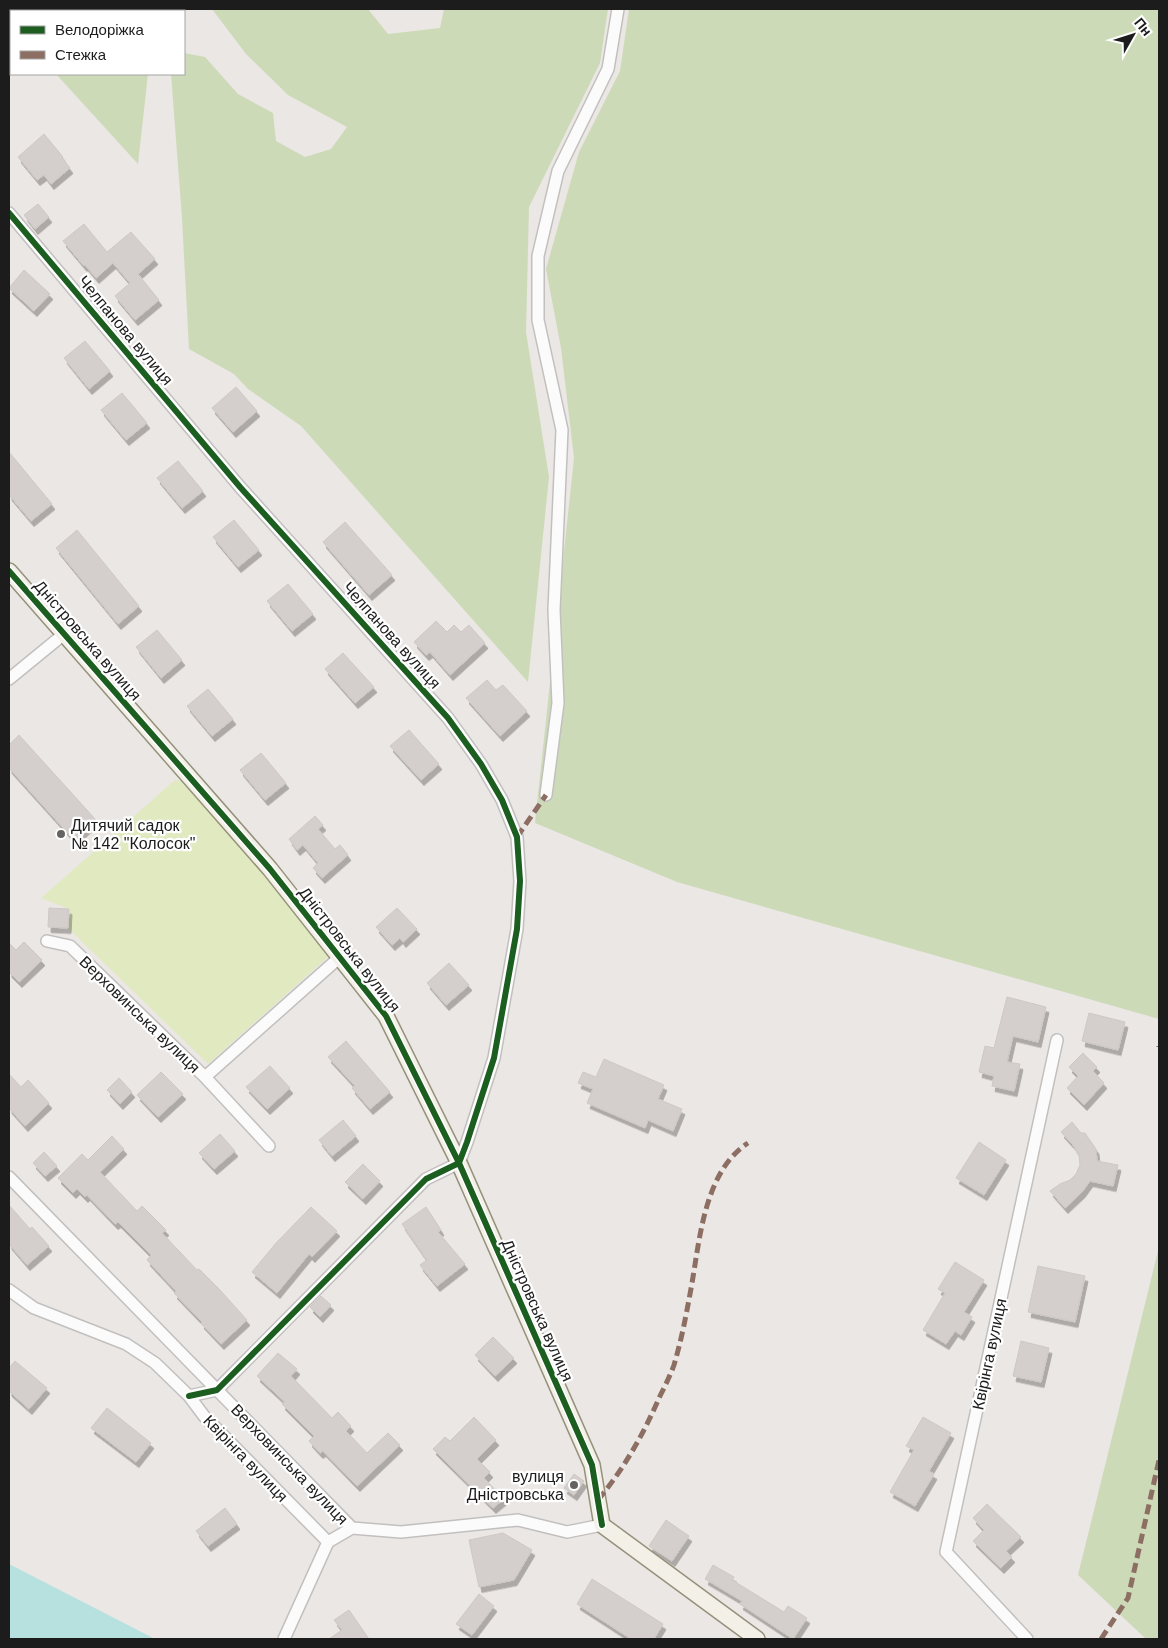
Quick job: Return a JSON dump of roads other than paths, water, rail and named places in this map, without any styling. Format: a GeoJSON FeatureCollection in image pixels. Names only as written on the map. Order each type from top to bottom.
{"type":"FeatureCollection","features":[{"type":"Feature","properties":{"kind":"street"},"geometry":{"type":"LineString","coordinates":[[546,795],[558,703],[554,610],[562,430],[538,320],[538,256],[558,171],[608,70],[618,9]]}},
{"type":"Feature","properties":{"kind":"street","name":"Челпанова вулиця"},"geometry":{"type":"LineString","coordinates":[[9,212],[240,486],[448,718],[481,764],[502,800],[517,837],[520,881],[517,930],[494,1058],[459,1162]]}},
{"type":"Feature","properties":{"kind":"street","name":"Дністровська вулиця"},"geometry":{"type":"LineString","coordinates":[[9,571],[270,869],[386,1016],[459,1162],[592,1466],[602,1525]]}},
{"type":"Feature","properties":{"kind":"street"},"geometry":{"type":"LineString","coordinates":[[9,678],[64,634]]}},
{"type":"Feature","properties":{"kind":"street","name":"Верховинська вулиця"},"geometry":{"type":"LineString","coordinates":[[47,942],[70,946],[205,1077],[340,957]]}},
{"type":"Feature","properties":{"kind":"street","name":"Квірінга вулиця"},"geometry":{"type":"LineString","coordinates":[[1028,1639],[946,1552],[1057,1040]]}},
{"type":"Feature","properties":{"kind":"street"},"geometry":{"type":"LineString","coordinates":[[205,1077],[269,1146]]}},
{"type":"Feature","properties":{"kind":"street"},"geometry":{"type":"LineString","coordinates":[[189,1396],[217,1390],[426,1179],[459,1162]]}},
{"type":"Feature","properties":{"kind":"street","name":"Верховинська вулиця"},"geometry":{"type":"LineString","coordinates":[[9,1177],[352,1528],[400,1532],[518,1520],[567,1532],[602,1525]]}},
{"type":"Feature","properties":{"kind":"street","name":"Квірінга вулиця"},"geometry":{"type":"LineString","coordinates":[[9,1290],[34,1308],[126,1344],[155,1363],[189,1396],[204,1416],[328,1542]]}},
{"type":"Feature","properties":{"kind":"street"},"geometry":{"type":"LineString","coordinates":[[602,1525],[757,1639]]}},
{"type":"Feature","properties":{"kind":"street"},"geometry":{"type":"LineString","coordinates":[[284,1639],[328,1542],[352,1528]]}},
{"type":"Feature","properties":{"kind":"water"},"geometry":{"type":"Polygon","coordinates":[[[9,1564],[155,1639],[9,1639],[9,1564]]]}},
{"type":"Feature","properties":{"kind":"place","name":"Дитячий садок № 142 \"Колосок\""},"geometry":{"type":"Point","coordinates":[61,834]}},
{"type":"Feature","properties":{"kind":"place","name":"вулиця Дністровська"},"geometry":{"type":"Point","coordinates":[574,1485]}}]}
